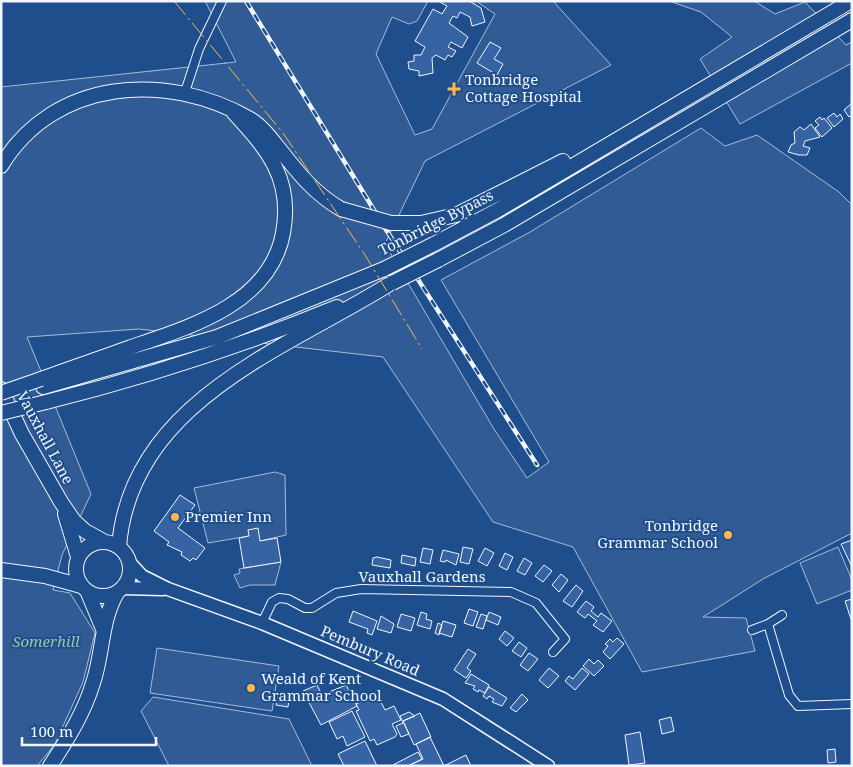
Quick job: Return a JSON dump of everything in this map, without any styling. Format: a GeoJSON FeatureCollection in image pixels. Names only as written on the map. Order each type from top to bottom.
{"type":"FeatureCollection","features":[{"type":"Feature","properties":{"kind":"highway","name":"Tonbridge Bypass"},"geometry":{"type":"LineString","coordinates":[[42,383],[217,337],[384,269],[498,210],[851,1]]}},
{"type":"Feature","properties":{"kind":"highway"},"geometry":{"type":"LineString","coordinates":[[119,547],[122,524],[128,504],[144,466],[166,433],[182,416],[223,382],[250,364],[390,284],[504,225],[852,20]]}},
{"type":"Feature","properties":{"kind":"highway"},"geometry":{"type":"LineString","coordinates":[[1,166],[21,141],[34,129],[66,108],[86,99],[128,89],[148,88],[185,92],[212,100],[234,113],[250,119],[261,128],[311,188],[341,209],[391,224],[421,223],[456,215],[686,99]]}},
{"type":"Feature","properties":{"kind":"highway"},"geometry":{"type":"LineString","coordinates":[[1,394],[42,383],[205,320],[239,300],[265,273],[282,241],[286,208],[284,192],[274,162],[265,148],[234,113]]}},
{"type":"Feature","properties":{"kind":"highway"},"geometry":{"type":"LineString","coordinates":[[1,413],[135,379],[218,353],[266,336],[390,284]]}},
{"type":"Feature","properties":{"kind":"highway","name":"Vauxhall Lane"},"geometry":{"type":"LineString","coordinates":[[1,389],[22,434],[61,502],[80,526],[105,542]]}},
{"type":"Feature","properties":{"kind":"highway","name":"Vauxhall Lane"},"geometry":{"type":"LineString","coordinates":[[61,502],[76,544],[76,561]]}},
{"type":"Feature","properties":{"kind":"highway"},"geometry":{"type":"LineString","coordinates":[[45,576],[58,575],[76,561],[89,545],[105,542],[119,547],[129,562],[130,576],[120,591],[104,629],[94,682],[86,703],[70,735],[50,766]]}},
{"type":"Feature","properties":{"kind":"highway"},"geometry":{"type":"LineString","coordinates":[[76,561],[76,576],[104,629]]}},
{"type":"Feature","properties":{"kind":"highway"},"geometry":{"type":"LineString","coordinates":[[1,570],[45,576],[103,597],[120,591]]}},
{"type":"Feature","properties":{"kind":"main road","name":"Pembury Road"},"geometry":{"type":"LineString","coordinates":[[129,562],[142,576],[168,590],[262,623],[443,699],[548,766]]}},
{"type":"Feature","properties":{"kind":"main road","name":"Pembury Road"},"geometry":{"type":"LineString","coordinates":[[120,591],[168,590]]}},
{"type":"Feature","properties":{"kind":"street"},"geometry":{"type":"LineString","coordinates":[[185,92],[198,49],[222,1]]}},
{"type":"Feature","properties":{"kind":"street","name":"Vauxhall Gardens"},"geometry":{"type":"LineString","coordinates":[[262,623],[272,602],[279,598],[288,599],[305,608],[312,608],[336,593],[361,589],[511,592],[536,603],[565,639],[553,652]]}},
{"type":"Feature","properties":{"kind":"street"},"geometry":{"type":"LineString","coordinates":[[752,630],[768,624],[782,615]]}},
{"type":"Feature","properties":{"kind":"street"},"geometry":{"type":"LineString","coordinates":[[768,624],[790,695],[798,706],[852,704]]}},
{"type":"Feature","properties":{"kind":"shaded area"},"geometry":{"type":"Polygon","coordinates":[[[205,1],[428,1],[417,21],[409,24],[392,17],[376,54],[415,135],[432,129],[495,14],[476,1],[553,1],[611,65],[425,161],[385,244],[494,429],[527,478],[549,462],[441,280],[530,232],[701,128],[725,146],[757,135],[839,192],[852,205],[852,533],[763,579],[703,617],[746,618],[755,651],[642,672],[573,547],[493,522],[383,357],[139,329],[27,337],[91,494],[62,555],[53,590],[70,593],[95,633],[83,682],[55,744],[37,766],[1,766],[1,87],[236,62],[205,1]]]}},
{"type":"Feature","properties":{"kind":"shaded area"},"geometry":{"type":"Polygon","coordinates":[[[669,1],[754,1],[775,14],[805,2],[846,45],[852,42],[852,63],[740,124],[700,59],[732,37],[701,12],[669,1]]]}},
{"type":"Feature","properties":{"kind":"shaded area"},"geometry":{"type":"Polygon","coordinates":[[[275,472],[285,475],[286,535],[260,541],[249,536],[208,543],[194,488],[275,472]]]}},
{"type":"Feature","properties":{"kind":"shaded area"},"geometry":{"type":"Polygon","coordinates":[[[838,547],[852,580],[852,590],[817,604],[800,563],[838,547]]]}},
{"type":"Feature","properties":{"kind":"shaded area"},"geometry":{"type":"Polygon","coordinates":[[[281,562],[275,585],[250,585],[240,588],[234,575],[240,573],[239,569],[281,562]]]}},
{"type":"Feature","properties":{"kind":"shaded area"},"geometry":{"type":"Polygon","coordinates":[[[157,648],[279,666],[272,711],[150,693],[157,648]]]}},
{"type":"Feature","properties":{"kind":"shaded area"},"geometry":{"type":"Polygon","coordinates":[[[153,697],[289,719],[312,766],[169,766],[141,711],[153,697]]]}},
{"type":"Feature","properties":{"kind":"building"},"geometry":{"type":"Polygon","coordinates":[[[438,1],[469,1],[481,8],[485,22],[472,26],[470,17],[460,12],[457,18],[453,16],[449,23],[468,37],[462,48],[451,42],[448,47],[456,51],[452,57],[448,55],[445,60],[436,55],[432,58],[433,73],[419,76],[419,71],[409,69],[408,62],[414,61],[414,55],[421,55],[425,47],[415,41],[433,9],[442,14],[447,6],[438,1]]]}},
{"type":"Feature","properties":{"kind":"building"},"geometry":{"type":"Polygon","coordinates":[[[490,42],[501,48],[494,59],[503,64],[497,75],[477,63],[490,42]]]}},
{"type":"Feature","properties":{"kind":"building"},"geometry":{"type":"Polygon","coordinates":[[[852,103],[852,115],[849,117],[844,110],[852,103]]]}},
{"type":"Feature","properties":{"kind":"building"},"geometry":{"type":"Polygon","coordinates":[[[834,113],[837,117],[840,114],[843,119],[834,127],[827,118],[834,113]]]}},
{"type":"Feature","properties":{"kind":"building"},"geometry":{"type":"Polygon","coordinates":[[[820,117],[822,120],[824,118],[832,128],[822,137],[815,128],[819,125],[815,121],[820,117]]]}},
{"type":"Feature","properties":{"kind":"building"},"geometry":{"type":"Polygon","coordinates":[[[811,124],[820,137],[805,141],[803,146],[810,148],[807,155],[788,152],[791,145],[795,143],[794,132],[800,127],[804,130],[811,124]]]}},
{"type":"Feature","properties":{"kind":"building","name":"Premier Inn"},"geometry":{"type":"Polygon","coordinates":[[[180,495],[195,505],[178,528],[205,548],[196,560],[193,558],[190,561],[181,555],[182,552],[167,545],[169,542],[154,531],[180,495]]]}},
{"type":"Feature","properties":{"kind":"building"},"geometry":{"type":"Polygon","coordinates":[[[258,528],[260,541],[277,538],[281,562],[244,568],[239,538],[249,536],[248,530],[258,528]]]}},
{"type":"Feature","properties":{"kind":"building"},"geometry":{"type":"Polygon","coordinates":[[[852,540],[852,567],[841,544],[852,540]]]}},
{"type":"Feature","properties":{"kind":"building"},"geometry":{"type":"Polygon","coordinates":[[[463,547],[473,549],[469,564],[460,562],[463,547]]]}},
{"type":"Feature","properties":{"kind":"building"},"geometry":{"type":"Polygon","coordinates":[[[423,548],[433,550],[430,564],[420,562],[423,548]]]}},
{"type":"Feature","properties":{"kind":"building"},"geometry":{"type":"Polygon","coordinates":[[[485,548],[494,553],[487,566],[478,561],[485,548]]]}},
{"type":"Feature","properties":{"kind":"building"},"geometry":{"type":"Polygon","coordinates":[[[443,550],[459,554],[456,565],[446,560],[445,562],[440,561],[443,550]]]}},
{"type":"Feature","properties":{"kind":"building"},"geometry":{"type":"Polygon","coordinates":[[[505,553],[513,557],[507,570],[499,566],[505,553]]]}},
{"type":"Feature","properties":{"kind":"building"},"geometry":{"type":"Polygon","coordinates":[[[402,555],[416,558],[415,566],[401,563],[402,555]]]}},
{"type":"Feature","properties":{"kind":"building"},"geometry":{"type":"Polygon","coordinates":[[[373,558],[391,560],[390,568],[372,565],[373,558]]]}},
{"type":"Feature","properties":{"kind":"building"},"geometry":{"type":"Polygon","coordinates":[[[524,558],[532,563],[525,575],[517,571],[524,558]]]}},
{"type":"Feature","properties":{"kind":"building"},"geometry":{"type":"Polygon","coordinates":[[[544,565],[552,571],[543,582],[535,576],[544,565]]]}},
{"type":"Feature","properties":{"kind":"building"},"geometry":{"type":"Polygon","coordinates":[[[561,574],[568,580],[559,592],[552,585],[561,574]]]}},
{"type":"Feature","properties":{"kind":"building"},"geometry":{"type":"Polygon","coordinates":[[[576,585],[583,591],[572,607],[563,601],[576,585]]]}},
{"type":"Feature","properties":{"kind":"building"},"geometry":{"type":"Polygon","coordinates":[[[852,599],[852,622],[845,601],[852,599]]]}},
{"type":"Feature","properties":{"kind":"building"},"geometry":{"type":"Polygon","coordinates":[[[586,601],[594,607],[591,611],[598,617],[601,613],[612,621],[603,632],[593,625],[597,621],[588,614],[585,618],[577,612],[586,601]]]}},
{"type":"Feature","properties":{"kind":"building"},"geometry":{"type":"Polygon","coordinates":[[[469,609],[478,612],[473,626],[464,623],[469,609]]]}},
{"type":"Feature","properties":{"kind":"building"},"geometry":{"type":"Polygon","coordinates":[[[353,611],[377,621],[372,635],[367,633],[368,629],[349,622],[353,611]]]}},
{"type":"Feature","properties":{"kind":"building"},"geometry":{"type":"Polygon","coordinates":[[[421,612],[427,614],[426,619],[432,621],[430,629],[417,625],[421,612]]]}},
{"type":"Feature","properties":{"kind":"building"},"geometry":{"type":"Polygon","coordinates":[[[489,612],[501,617],[498,625],[486,620],[489,612]]]}},
{"type":"Feature","properties":{"kind":"building"},"geometry":{"type":"Polygon","coordinates":[[[401,614],[415,618],[411,631],[397,627],[401,614]]]}},
{"type":"Feature","properties":{"kind":"building"},"geometry":{"type":"Polygon","coordinates":[[[481,614],[487,616],[483,629],[476,627],[481,614]]]}},
{"type":"Feature","properties":{"kind":"building"},"geometry":{"type":"Polygon","coordinates":[[[381,616],[394,624],[391,633],[377,629],[381,616]]]}},
{"type":"Feature","properties":{"kind":"building"},"geometry":{"type":"Polygon","coordinates":[[[443,621],[456,625],[452,637],[439,633],[443,621]]]}},
{"type":"Feature","properties":{"kind":"building"},"geometry":{"type":"Polygon","coordinates":[[[438,623],[442,625],[439,635],[435,633],[438,623]]]}},
{"type":"Feature","properties":{"kind":"building"},"geometry":{"type":"Polygon","coordinates":[[[505,631],[514,638],[507,646],[499,639],[505,631]]]}},
{"type":"Feature","properties":{"kind":"building"},"geometry":{"type":"Polygon","coordinates":[[[617,638],[624,644],[610,659],[603,652],[608,646],[605,644],[610,639],[613,642],[617,638]]]}},
{"type":"Feature","properties":{"kind":"building"},"geometry":{"type":"Polygon","coordinates":[[[519,642],[527,648],[521,657],[512,651],[519,642]]]}},
{"type":"Feature","properties":{"kind":"building"},"geometry":{"type":"Polygon","coordinates":[[[468,649],[476,654],[467,668],[471,671],[466,678],[454,670],[468,649]]]}},
{"type":"Feature","properties":{"kind":"building"},"geometry":{"type":"Polygon","coordinates":[[[529,653],[538,659],[528,671],[520,665],[529,653]]]}},
{"type":"Feature","properties":{"kind":"building"},"geometry":{"type":"Polygon","coordinates":[[[589,659],[594,664],[598,660],[604,666],[594,676],[583,666],[589,659]]]}},
{"type":"Feature","properties":{"kind":"building"},"geometry":{"type":"Polygon","coordinates":[[[549,668],[559,676],[548,688],[539,680],[549,668]]]}},
{"type":"Feature","properties":{"kind":"building"},"geometry":{"type":"Polygon","coordinates":[[[582,668],[589,674],[575,690],[565,681],[569,676],[573,679],[582,668]]]}},
{"type":"Feature","properties":{"kind":"building"},"geometry":{"type":"Polygon","coordinates":[[[471,674],[489,685],[485,693],[479,690],[478,692],[473,689],[475,686],[465,683],[471,674]]]}},
{"type":"Feature","properties":{"kind":"building"},"geometry":{"type":"Polygon","coordinates":[[[317,685],[322,695],[346,685],[357,706],[321,725],[303,691],[317,685]]]}},
{"type":"Feature","properties":{"kind":"building"},"geometry":{"type":"Polygon","coordinates":[[[489,687],[507,698],[502,706],[492,702],[494,699],[489,696],[487,699],[483,696],[489,687]]]}},
{"type":"Feature","properties":{"kind":"building"},"geometry":{"type":"Polygon","coordinates":[[[522,694],[528,700],[516,712],[510,708],[522,694]]]}},
{"type":"Feature","properties":{"kind":"building"},"geometry":{"type":"Polygon","coordinates":[[[378,696],[385,710],[394,706],[401,720],[392,724],[397,734],[395,737],[377,745],[374,739],[370,741],[356,711],[359,710],[356,704],[378,696]]]}},
{"type":"Feature","properties":{"kind":"building"},"geometry":{"type":"Polygon","coordinates":[[[277,697],[289,699],[288,707],[276,705],[277,697]]]}},
{"type":"Feature","properties":{"kind":"building"},"geometry":{"type":"Polygon","coordinates":[[[352,711],[365,737],[347,746],[343,736],[337,739],[329,722],[352,711]]]}},
{"type":"Feature","properties":{"kind":"building"},"geometry":{"type":"Polygon","coordinates":[[[409,712],[415,716],[403,721],[409,734],[401,737],[396,726],[403,723],[400,716],[409,712]]]}},
{"type":"Feature","properties":{"kind":"building"},"geometry":{"type":"Polygon","coordinates":[[[420,713],[431,737],[414,745],[403,721],[420,713]]]}},
{"type":"Feature","properties":{"kind":"building"},"geometry":{"type":"Polygon","coordinates":[[[671,717],[674,731],[662,734],[659,720],[671,717]]]}},
{"type":"Feature","properties":{"kind":"building"},"geometry":{"type":"Polygon","coordinates":[[[640,732],[645,763],[629,765],[625,735],[640,732]]]}},
{"type":"Feature","properties":{"kind":"building"},"geometry":{"type":"Polygon","coordinates":[[[430,737],[444,766],[408,766],[423,759],[416,744],[430,737]]]}},
{"type":"Feature","properties":{"kind":"building"},"geometry":{"type":"Polygon","coordinates":[[[365,741],[377,766],[344,766],[338,754],[365,741]]]}},
{"type":"Feature","properties":{"kind":"building"},"geometry":{"type":"Polygon","coordinates":[[[835,749],[836,762],[828,763],[827,750],[835,749]]]}},
{"type":"Feature","properties":{"kind":"building"},"geometry":{"type":"Polygon","coordinates":[[[418,752],[422,759],[408,766],[391,766],[418,752]]]}},
{"type":"Feature","properties":{"kind":"building"},"geometry":{"type":"Polygon","coordinates":[[[466,755],[471,766],[444,766],[466,755]]]}},
{"type":"Feature","properties":{"kind":"railway"},"geometry":{"type":"LineString","coordinates":[[246,1],[385,228],[537,465]]}},
{"type":"Feature","properties":{"kind":"power"},"geometry":{"type":"LineString","coordinates":[[174,1],[283,133],[365,255],[422,349]]}},
{"type":"Feature","properties":{"kind":"place","name":"Tonbridge Cottage Hospital"},"geometry":{"type":"Point","coordinates":[454,89]}},
{"type":"Feature","properties":{"kind":"place","name":"Premier Inn"},"geometry":{"type":"Point","coordinates":[175,517]}},
{"type":"Feature","properties":{"kind":"place","name":"Tonbridge Grammar School"},"geometry":{"type":"Point","coordinates":[728,535]}},
{"type":"Feature","properties":{"kind":"place","name":"Weald of Kent Grammar School"},"geometry":{"type":"Point","coordinates":[251,688]}},
{"type":"Feature","properties":{"kind":"park label","name":"Somerhill"},"geometry":{"type":"Point","coordinates":[46,642]}}]}
